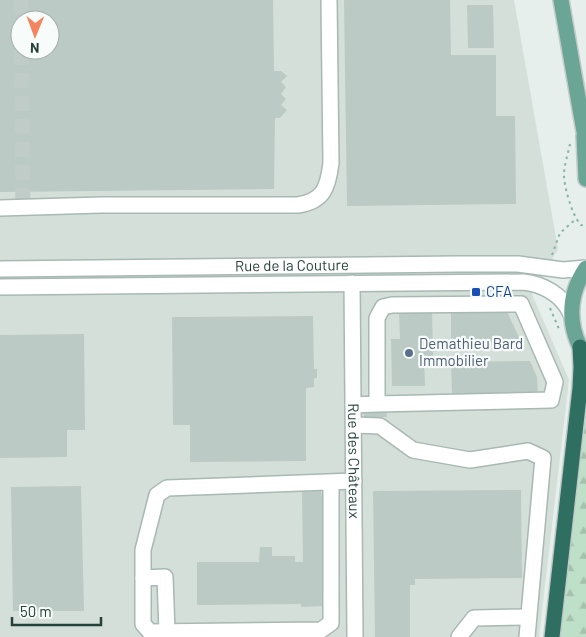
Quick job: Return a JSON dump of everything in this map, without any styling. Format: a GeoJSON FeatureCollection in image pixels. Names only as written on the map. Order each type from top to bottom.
{"type":"FeatureCollection","features":[{"type":"Feature","properties":{"kind":"highway"},"geometry":{"type":"LineString","coordinates":[[552,637],[583,352]]}},
{"type":"Feature","properties":{"kind":"main road"},"geometry":{"type":"LineString","coordinates":[[560,0],[586,179]]}},
{"type":"Feature","properties":{"kind":"main road"},"geometry":{"type":"LineString","coordinates":[[583,352],[573,331],[571,314],[575,290],[586,268]]}},
{"type":"Feature","properties":{"kind":"street"},"geometry":{"type":"LineString","coordinates":[[0,208],[101,205],[298,205],[314,200],[322,194],[327,186],[331,163],[329,0]]}},
{"type":"Feature","properties":{"kind":"street","name":"Rue de la Couture"},"geometry":{"type":"LineString","coordinates":[[0,269],[459,264],[518,264],[563,270],[586,268]]}},
{"type":"Feature","properties":{"kind":"street"},"geometry":{"type":"LineString","coordinates":[[410,283],[410,305]]}},
{"type":"Feature","properties":{"kind":"street","name":"Rue de la Couture"},"geometry":{"type":"LineString","coordinates":[[0,287],[528,283],[550,290],[559,298],[571,314]]}},
{"type":"Feature","properties":{"kind":"street","name":"Rue des Châteaux"},"geometry":{"type":"LineString","coordinates":[[352,284],[355,630]]}},
{"type":"Feature","properties":{"kind":"street"},"geometry":{"type":"LineString","coordinates":[[353,405],[552,400],[555,382],[521,304],[387,305],[378,314],[376,323],[377,404]]}},
{"type":"Feature","properties":{"kind":"street"},"geometry":{"type":"LineString","coordinates":[[354,425],[380,426],[413,450],[470,460],[528,451],[543,458],[527,637]]}},
{"type":"Feature","properties":{"kind":"street"},"geometry":{"type":"LineString","coordinates":[[331,623],[321,630],[150,632],[143,624],[143,550],[157,494],[166,488],[354,481]]}},
{"type":"Feature","properties":{"kind":"street"},"geometry":{"type":"LineString","coordinates":[[331,482],[331,623]]}},
{"type":"Feature","properties":{"kind":"street"},"geometry":{"type":"LineString","coordinates":[[143,578],[165,577],[167,632]]}},
{"type":"Feature","properties":{"kind":"street"},"geometry":{"type":"LineString","coordinates":[[459,637],[474,618],[528,617]]}},
{"type":"Feature","properties":{"kind":"street"},"geometry":{"type":"LineString","coordinates":[[331,623],[355,630]]}},
{"type":"Feature","properties":{"kind":"path"},"geometry":{"type":"LineString","coordinates":[[580,139],[564,169],[564,179],[576,219],[581,225],[586,226]]}},
{"type":"Feature","properties":{"kind":"shaded area"},"geometry":{"type":"Polygon","coordinates":[[[0,0],[514,0],[558,249],[532,294],[569,380],[539,637],[0,637],[0,0]]]}},
{"type":"Feature","properties":{"kind":"green space"},"geometry":{"type":"Polygon","coordinates":[[[586,413],[586,637],[560,637],[564,607],[586,413]]]}},
{"type":"Feature","properties":{"kind":"building"},"geometry":{"type":"Polygon","coordinates":[[[0,0],[273,0],[274,71],[281,71],[287,76],[281,82],[286,87],[281,94],[286,99],[281,105],[287,110],[280,118],[275,118],[274,189],[0,192],[0,0]]]}},
{"type":"Feature","properties":{"kind":"building"},"geometry":{"type":"Polygon","coordinates":[[[344,0],[450,0],[451,55],[496,55],[496,116],[515,116],[516,204],[347,206],[344,0]]]}},
{"type":"Feature","properties":{"kind":"building"},"geometry":{"type":"Polygon","coordinates":[[[467,5],[493,5],[494,48],[468,48],[467,5]]]}},
{"type":"Feature","properties":{"kind":"building"},"geometry":{"type":"Polygon","coordinates":[[[506,309],[521,342],[451,343],[451,310],[506,309]]]}},
{"type":"Feature","properties":{"kind":"building"},"geometry":{"type":"Polygon","coordinates":[[[432,310],[433,356],[424,356],[425,386],[392,386],[391,339],[400,339],[399,311],[432,310]]]}},
{"type":"Feature","properties":{"kind":"building"},"geometry":{"type":"Polygon","coordinates":[[[313,316],[314,369],[317,369],[317,378],[314,378],[314,387],[306,388],[306,461],[190,462],[190,425],[173,425],[172,317],[313,316]]]}},
{"type":"Feature","properties":{"kind":"building"},"geometry":{"type":"Polygon","coordinates":[[[84,334],[85,430],[67,430],[67,457],[0,458],[0,335],[84,334]]]}},
{"type":"Feature","properties":{"kind":"building"},"geometry":{"type":"Polygon","coordinates":[[[530,361],[537,377],[538,394],[452,395],[451,362],[530,361]]]}},
{"type":"Feature","properties":{"kind":"building"},"geometry":{"type":"Polygon","coordinates":[[[364,409],[386,409],[387,417],[364,417],[364,409]]]}},
{"type":"Feature","properties":{"kind":"building"},"geometry":{"type":"Polygon","coordinates":[[[81,486],[84,611],[13,611],[11,487],[81,486]]]}},
{"type":"Feature","properties":{"kind":"building"},"geometry":{"type":"Polygon","coordinates":[[[521,490],[522,578],[415,579],[415,585],[410,585],[410,637],[375,637],[373,491],[521,490]]]}},
{"type":"Feature","properties":{"kind":"building"},"geometry":{"type":"Polygon","coordinates":[[[321,491],[322,498],[324,498],[324,606],[301,607],[301,604],[197,605],[197,562],[259,562],[260,547],[272,547],[272,556],[295,556],[295,562],[303,562],[302,492],[321,491]]]}},
{"type":"Feature","properties":{"kind":"tunnel"},"geometry":{"type":"LineString","coordinates":[[21,0],[21,10]]}},
{"type":"Feature","properties":{"kind":"tunnel"},"geometry":{"type":"LineString","coordinates":[[21,60],[23,207]]}},
{"type":"Feature","properties":{"kind":"place","name":"CFA"},"geometry":{"type":"Point","coordinates":[476,292]}},
{"type":"Feature","properties":{"kind":"place","name":"Demathieu Bard Immobilier"},"geometry":{"type":"Point","coordinates":[409,353]}}]}
